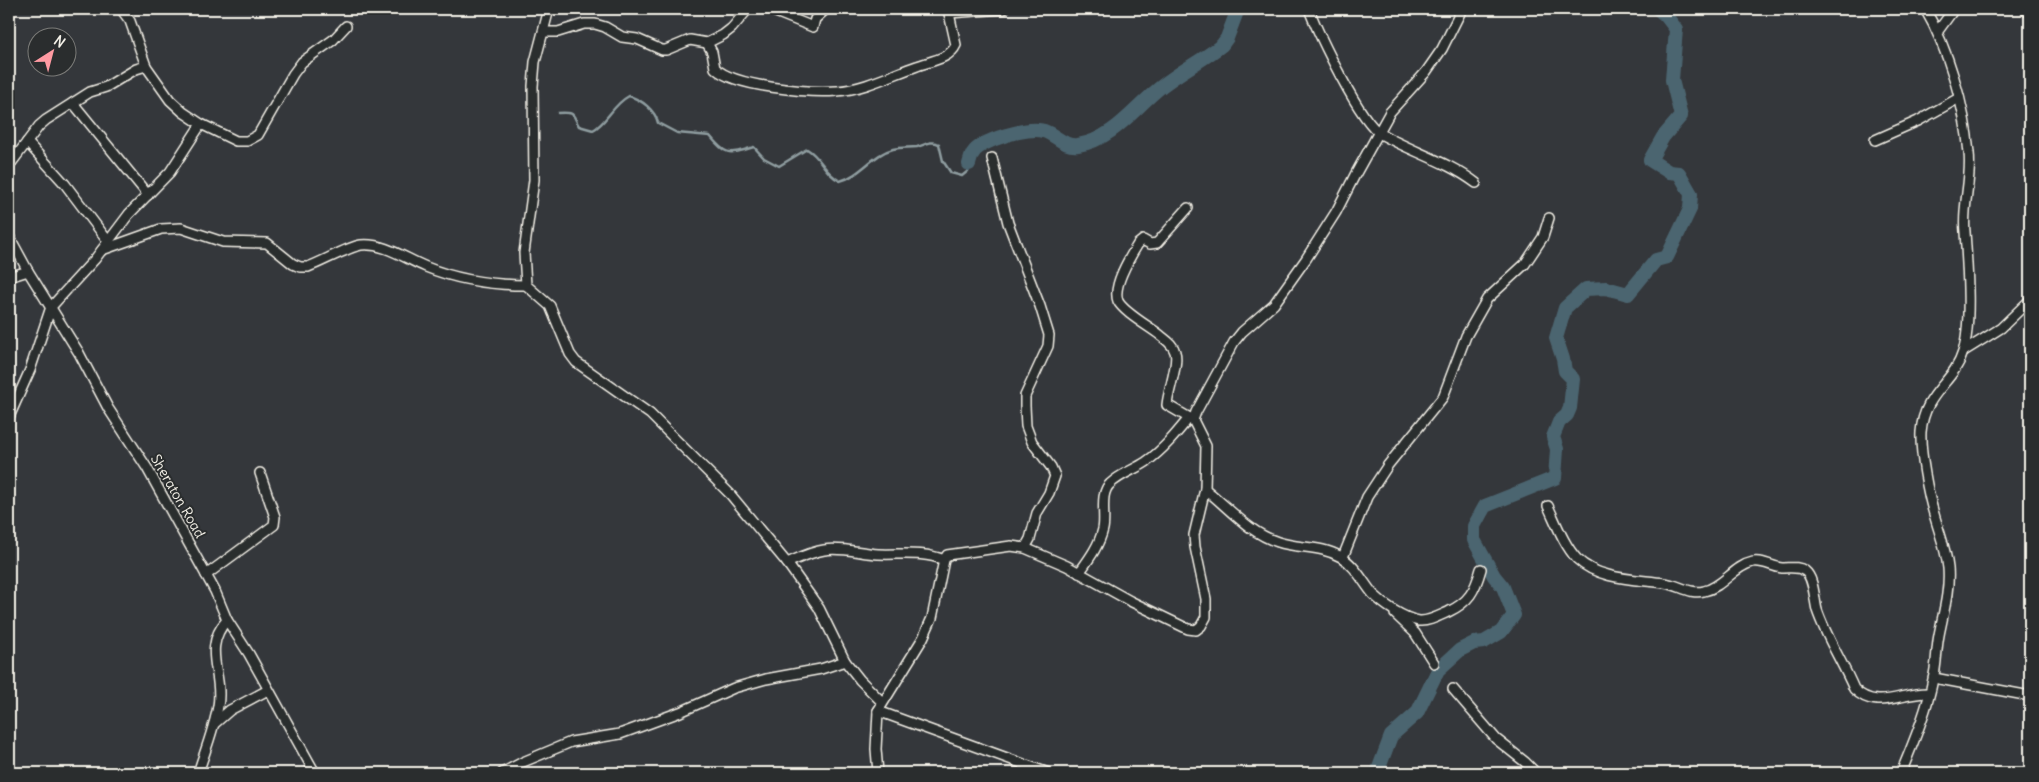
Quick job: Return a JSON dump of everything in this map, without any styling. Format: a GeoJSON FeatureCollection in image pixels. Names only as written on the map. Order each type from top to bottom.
{"type":"FeatureCollection","features":[{"type":"Feature","properties":{"kind":"street"},"geometry":{"type":"LineString","coordinates":[[121,9],[130,20],[146,66],[170,100],[183,112],[201,124],[236,141],[247,141],[258,135],[293,74],[302,62],[333,40],[346,26]]}},
{"type":"Feature","properties":{"kind":"street"},"geometry":{"type":"LineString","coordinates":[[526,285],[524,253],[534,180],[533,86],[535,62],[549,9]]}},
{"type":"Feature","properties":{"kind":"street"},"geometry":{"type":"LineString","coordinates":[[544,32],[558,32],[584,24],[595,24],[605,27],[622,37],[642,41],[662,50],[670,49],[690,40],[707,43],[724,35],[748,9]]}},
{"type":"Feature","properties":{"kind":"street"},"geometry":{"type":"LineString","coordinates":[[768,9],[813,27],[815,19],[826,9]]}},
{"type":"Feature","properties":{"kind":"street"},"geometry":{"type":"LineString","coordinates":[[707,43],[712,52],[715,68],[724,75],[734,79],[752,84],[791,89],[837,91],[857,87],[944,57],[956,45],[948,11],[1004,9]]}},
{"type":"Feature","properties":{"kind":"street"},"geometry":{"type":"LineString","coordinates":[[1308,9],[1354,101],[1363,116],[1379,133],[1451,166],[1476,183]]}},
{"type":"Feature","properties":{"kind":"street"},"geometry":{"type":"LineString","coordinates":[[1079,573],[1099,544],[1104,528],[1104,497],[1109,485],[1159,451],[1191,419],[1234,342],[1242,332],[1274,304],[1306,259],[1336,212],[1390,112],[1426,72],[1442,49],[1462,9]]}},
{"type":"Feature","properties":{"kind":"street"},"geometry":{"type":"LineString","coordinates":[[1901,773],[1912,746],[1934,678],[1948,570],[1942,538],[1932,506],[1922,452],[1921,433],[1929,401],[1956,366],[1964,351],[1967,323],[1967,264],[1964,230],[1969,153],[1959,98],[1938,31],[1925,9]]}},
{"type":"Feature","properties":{"kind":"street"},"geometry":{"type":"LineString","coordinates":[[1938,31],[1954,9]]}},
{"type":"Feature","properties":{"kind":"street"},"geometry":{"type":"LineString","coordinates":[[2025,9],[2030,14]]}},
{"type":"Feature","properties":{"kind":"street"},"geometry":{"type":"LineString","coordinates":[[9,166],[39,126],[90,92],[106,87],[146,66]]}},
{"type":"Feature","properties":{"kind":"street"},"geometry":{"type":"LineString","coordinates":[[1875,140],[1959,98]]}},
{"type":"Feature","properties":{"kind":"street"},"geometry":{"type":"LineString","coordinates":[[73,103],[148,195]]}},
{"type":"Feature","properties":{"kind":"street"},"geometry":{"type":"LineString","coordinates":[[9,417],[30,370],[51,307],[102,250],[129,214],[170,172],[201,124]]}},
{"type":"Feature","properties":{"kind":"street"},"geometry":{"type":"LineString","coordinates":[[27,142],[65,184],[108,241]]}},
{"type":"Feature","properties":{"kind":"street"},"geometry":{"type":"LineString","coordinates":[[992,158],[1008,223],[1049,334],[1048,346],[1025,396],[1025,406],[1026,426],[1032,442],[1051,467],[1055,476],[1050,493],[1037,513],[1030,540],[1025,548]]}},
{"type":"Feature","properties":{"kind":"street"},"geometry":{"type":"LineString","coordinates":[[878,773],[876,749],[880,706],[924,638],[932,618],[944,560],[947,555],[1011,546],[1025,548],[1046,555],[1130,601],[1188,629],[1196,630],[1201,626],[1206,617],[1206,599],[1194,535],[1205,488],[1206,446],[1191,419],[1167,405],[1170,382],[1177,359],[1172,345],[1126,310],[1118,302],[1117,294],[1120,279],[1138,244],[1143,240],[1150,244],[1157,243],[1188,208]]}},
{"type":"Feature","properties":{"kind":"street"},"geometry":{"type":"LineString","coordinates":[[1343,558],[1367,496],[1388,465],[1442,397],[1466,336],[1487,299],[1525,264],[1543,237],[1549,218]]}},
{"type":"Feature","properties":{"kind":"street"},"geometry":{"type":"LineString","coordinates":[[102,250],[161,229],[181,228],[223,242],[240,244],[267,243],[300,267],[308,267],[358,246],[373,245],[391,250],[426,267],[455,276],[502,285],[526,285],[550,306],[570,354],[576,362],[627,397],[665,427],[730,494],[787,563],[819,608],[845,661],[880,706],[1048,773]]}},
{"type":"Feature","properties":{"kind":"street","name":"Sheraton Road"},"geometry":{"type":"LineString","coordinates":[[9,236],[28,271],[79,352],[108,408],[147,468],[166,506],[206,576],[227,620],[249,654],[315,773]]}},
{"type":"Feature","properties":{"kind":"street"},"geometry":{"type":"LineString","coordinates":[[9,277],[28,271]]}},
{"type":"Feature","properties":{"kind":"street"},"geometry":{"type":"LineString","coordinates":[[1964,351],[2002,328],[2030,300]]}},
{"type":"Feature","properties":{"kind":"street"},"geometry":{"type":"LineString","coordinates":[[206,576],[274,525],[275,517],[260,473]]}},
{"type":"Feature","properties":{"kind":"street"},"geometry":{"type":"LineString","coordinates":[[1205,488],[1243,522],[1264,537],[1279,543],[1329,550],[1343,558],[1414,633],[1434,663]]}},
{"type":"Feature","properties":{"kind":"street"},"geometry":{"type":"LineString","coordinates":[[1548,506],[1568,547],[1576,558],[1585,565],[1610,574],[1644,582],[1676,585],[1693,593],[1712,589],[1739,569],[1751,563],[1761,562],[1781,568],[1800,568],[1810,578],[1818,613],[1854,689],[1860,695],[1875,701],[1915,693],[1929,693]]}},
{"type":"Feature","properties":{"kind":"street"},"geometry":{"type":"LineString","coordinates":[[787,563],[819,551],[837,549],[878,554],[927,554],[944,560]]}},
{"type":"Feature","properties":{"kind":"street"},"geometry":{"type":"LineString","coordinates":[[1384,603],[1403,615],[1420,621],[1435,618],[1451,610],[1470,596],[1476,587],[1481,569]]}},
{"type":"Feature","properties":{"kind":"street"},"geometry":{"type":"LineString","coordinates":[[198,773],[219,704],[214,649],[216,635],[227,620]]}},
{"type":"Feature","properties":{"kind":"street"},"geometry":{"type":"LineString","coordinates":[[502,773],[571,742],[620,734],[680,712],[734,688],[821,669],[845,661]]}},
{"type":"Feature","properties":{"kind":"street"},"geometry":{"type":"LineString","coordinates":[[1934,678],[2030,696]]}},
{"type":"Feature","properties":{"kind":"street"},"geometry":{"type":"LineString","coordinates":[[1453,689],[1496,739],[1536,773]]}},
{"type":"Feature","properties":{"kind":"street"},"geometry":{"type":"LineString","coordinates":[[214,724],[230,710],[268,690]]}},
{"type":"Feature","properties":{"kind":"waterway"},"geometry":{"type":"LineString","coordinates":[[969,164],[972,154],[985,143],[1017,132],[1028,130],[1044,131],[1064,143],[1073,145],[1091,142],[1102,136],[1123,121],[1162,86],[1222,45],[1227,38],[1238,9]]}},
{"type":"Feature","properties":{"kind":"waterway"},"geometry":{"type":"LineString","coordinates":[[1377,773],[1391,736],[1417,713],[1438,670],[1460,650],[1474,643],[1484,642],[1501,632],[1514,615],[1503,587],[1494,576],[1474,540],[1474,526],[1485,506],[1555,478],[1557,449],[1553,437],[1559,422],[1567,415],[1570,408],[1573,379],[1565,371],[1556,338],[1565,308],[1586,289],[1606,288],[1628,294],[1656,260],[1667,257],[1690,209],[1691,194],[1679,173],[1669,172],[1650,160],[1663,137],[1681,116],[1672,80],[1676,29],[1658,9]]}},
{"type":"Feature","properties":{"kind":"waterway"},"geometry":{"type":"LineString","coordinates":[[558,113],[571,114],[579,126],[593,130],[602,123],[618,104],[629,96],[647,106],[654,114],[658,123],[677,133],[710,136],[725,151],[734,152],[754,147],[764,158],[779,166],[807,149],[840,181],[854,175],[879,155],[886,152],[896,148],[917,147],[930,143],[939,144],[943,161],[951,173],[962,176],[968,171],[969,164]]}}]}
